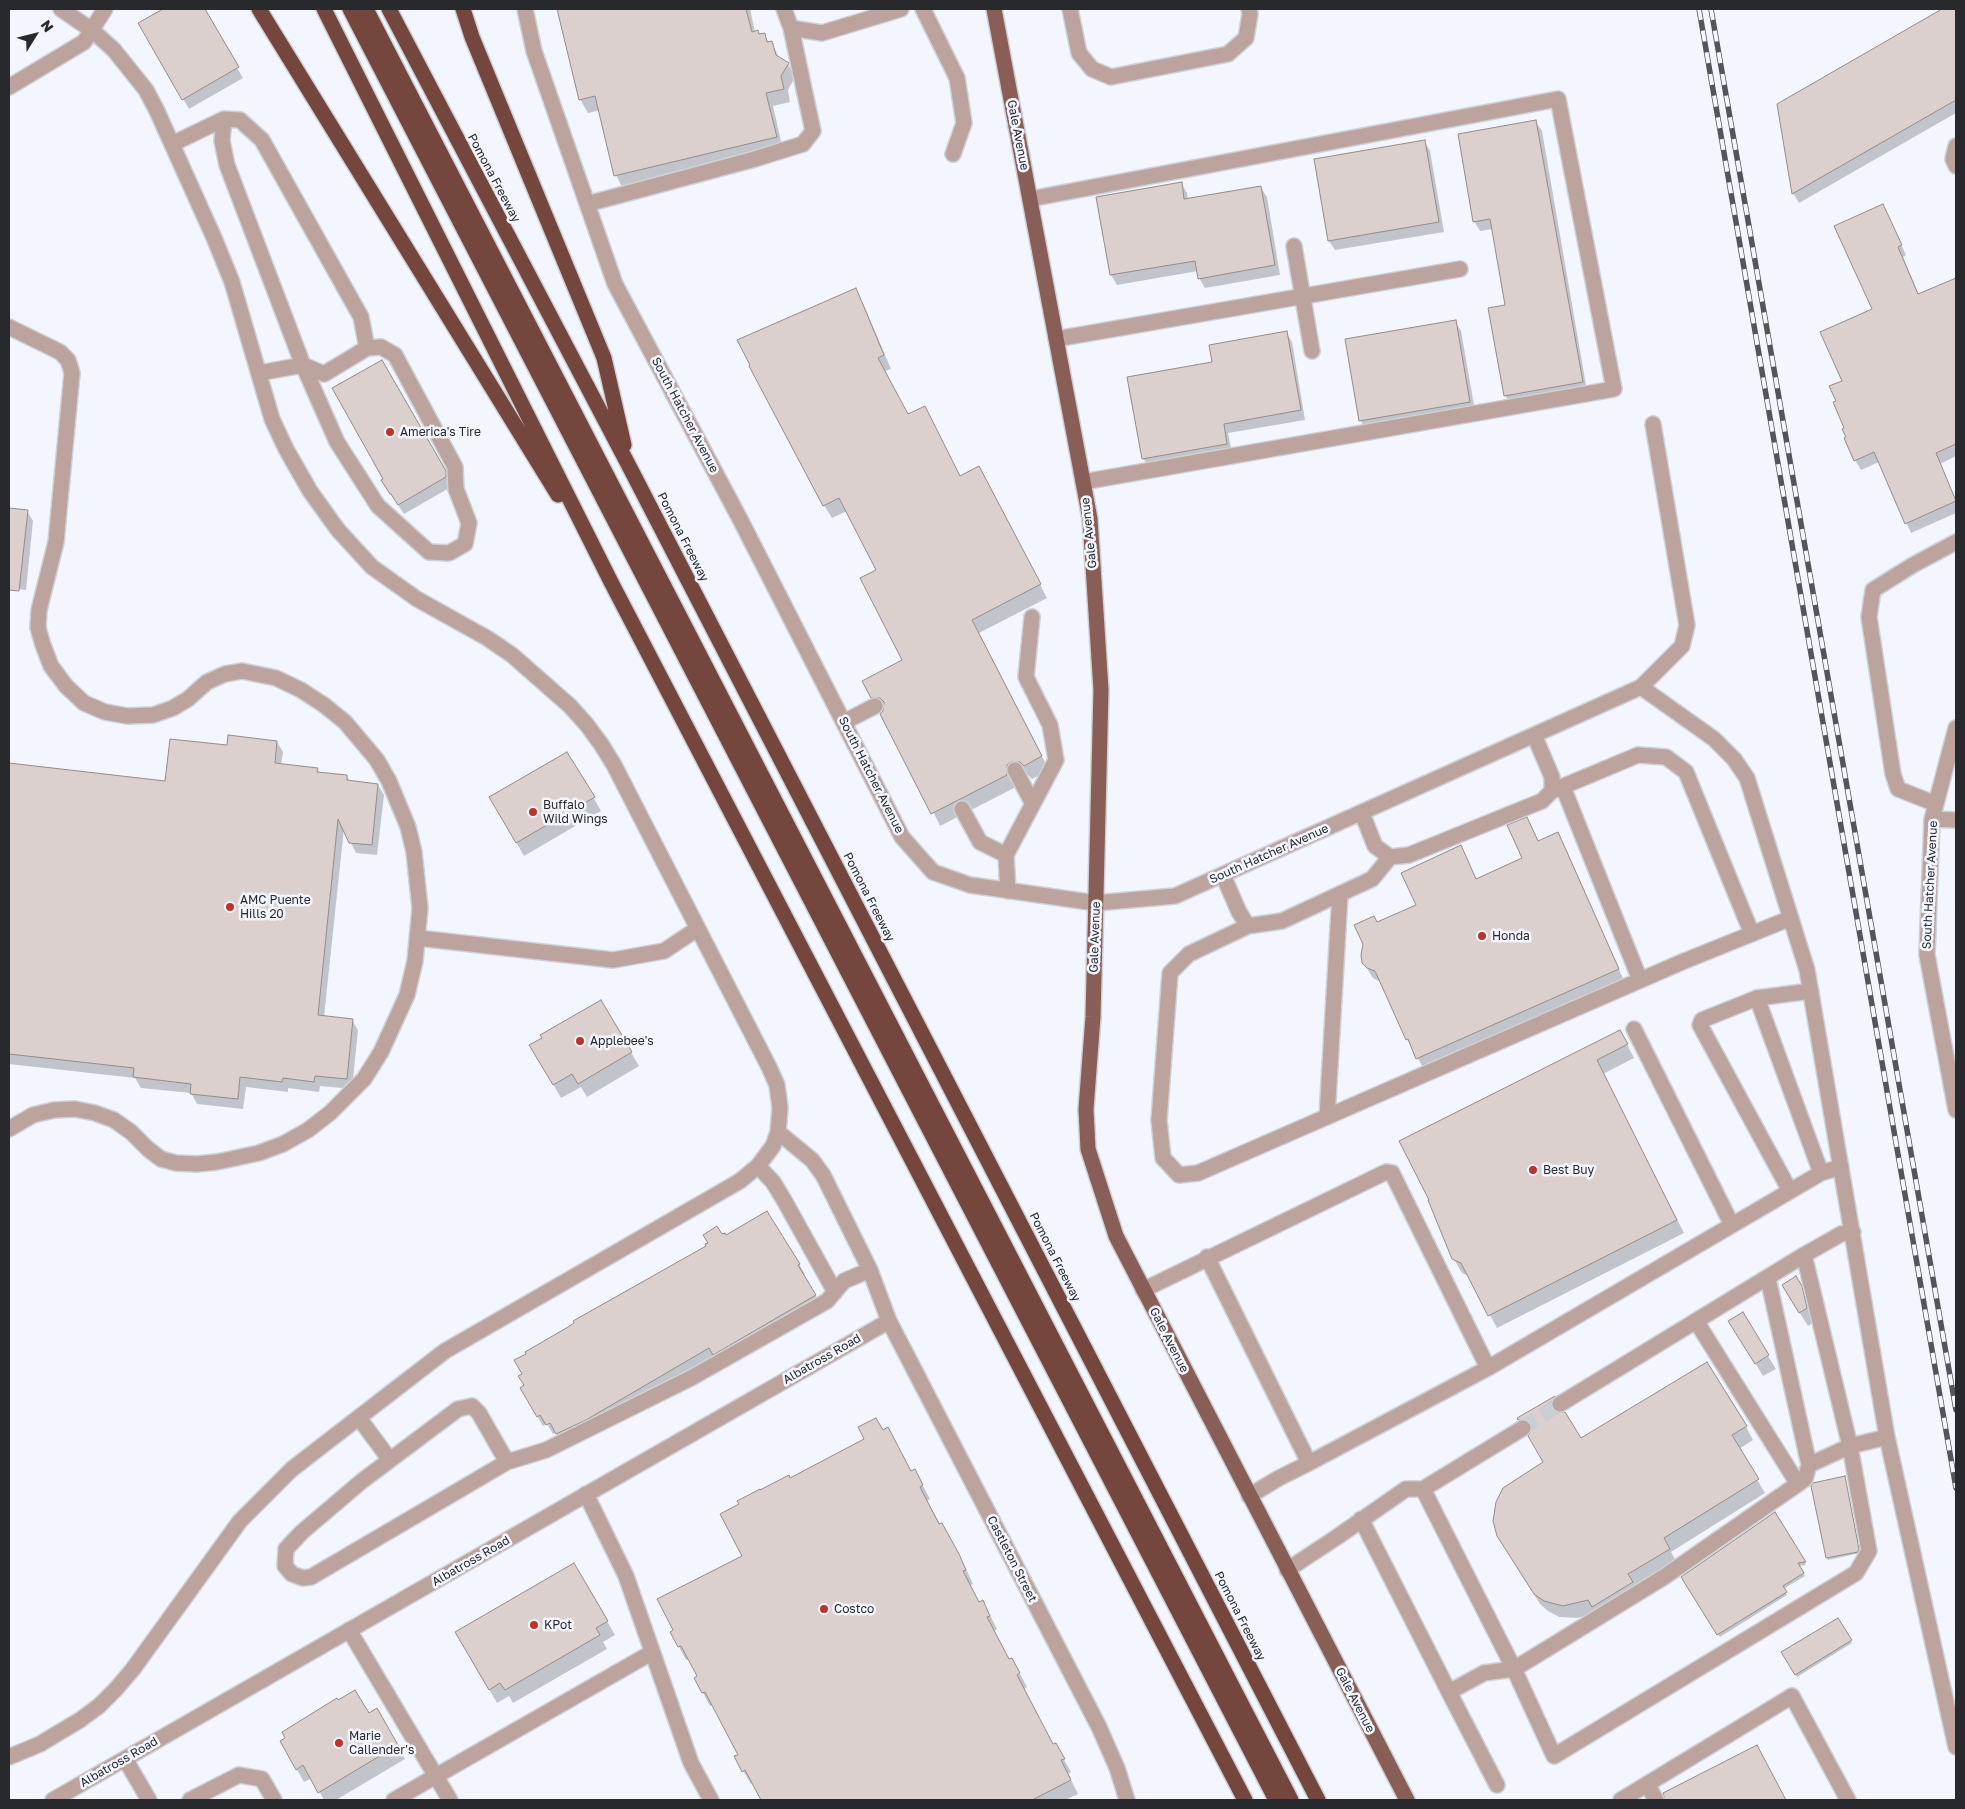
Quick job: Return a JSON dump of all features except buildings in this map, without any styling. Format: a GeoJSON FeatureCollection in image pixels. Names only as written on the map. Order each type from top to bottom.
{"type":"FeatureCollection","features":[{"type":"Feature","properties":{"kind":"highway"},"geometry":{"type":"LineString","coordinates":[[259,9],[611,582]]}},
{"type":"Feature","properties":{"kind":"highway"},"geometry":{"type":"LineString","coordinates":[[324,9],[611,582],[1245,1800]]}},
{"type":"Feature","properties":{"kind":"highway"},"geometry":{"type":"LineString","coordinates":[[350,9],[1276,1800]]}},
{"type":"Feature","properties":{"kind":"highway"},"geometry":{"type":"LineString","coordinates":[[366,9],[1291,1800]]}},
{"type":"Feature","properties":{"kind":"highway","name":"Pomona Freeway"},"geometry":{"type":"LineString","coordinates":[[389,9],[629,466],[1318,1800]]}},
{"type":"Feature","properties":{"kind":"highway"},"geometry":{"type":"LineString","coordinates":[[463,9],[472,37],[604,358],[629,466]]}},
{"type":"Feature","properties":{"kind":"main road","name":"Gale Avenue"},"geometry":{"type":"LineString","coordinates":[[994,9],[1090,519],[1101,690],[1092,1017],[1086,1108],[1088,1149],[1116,1236],[1407,1800]]}},
{"type":"Feature","properties":{"kind":"street"},"geometry":{"type":"LineString","coordinates":[[9,1757],[60,1733],[99,1706],[133,1669],[223,1543],[251,1509],[292,1469],[415,1373],[459,1342],[740,1181],[758,1166],[773,1146],[778,1132],[780,1108],[777,1085],[614,765],[587,725],[570,706],[512,655],[487,638],[409,594],[372,567],[338,530],[310,491],[272,419],[232,282],[216,240],[146,90],[114,50],[93,31],[61,9]]}},
{"type":"Feature","properties":{"kind":"street"},"geometry":{"type":"LineString","coordinates":[[9,87],[72,51],[84,42],[93,31],[105,9]]}},
{"type":"Feature","properties":{"kind":"street","name":"South Hatcher Avenue"},"geometry":{"type":"LineString","coordinates":[[525,9],[534,51],[616,284],[741,521],[902,837],[933,872],[970,885],[1096,904],[1175,896],[1641,687]]}},
{"type":"Feature","properties":{"kind":"street"},"geometry":{"type":"LineString","coordinates":[[587,204],[755,159],[803,144],[812,131],[791,28],[784,9]]}},
{"type":"Feature","properties":{"kind":"street"},"geometry":{"type":"LineString","coordinates":[[791,28],[822,33],[901,9]]}},
{"type":"Feature","properties":{"kind":"street"},"geometry":{"type":"LineString","coordinates":[[923,9],[957,78],[964,123],[952,154]]}},
{"type":"Feature","properties":{"kind":"street"},"geometry":{"type":"LineString","coordinates":[[1070,9],[1079,53],[1092,69],[1111,77],[1228,54],[1246,38],[1250,14],[1249,9]]}},
{"type":"Feature","properties":{"kind":"street"},"geometry":{"type":"LineString","coordinates":[[1030,199],[1558,99],[1614,389],[1083,482]]}},
{"type":"Feature","properties":{"kind":"street"},"geometry":{"type":"LineString","coordinates":[[172,144],[224,119],[240,120],[262,140],[361,317],[367,348]]}},
{"type":"Feature","properties":{"kind":"street"},"geometry":{"type":"LineString","coordinates":[[224,119],[222,141],[227,165],[303,365],[337,442],[378,506],[429,552],[449,554],[465,544],[469,523],[456,489],[455,467],[395,355],[381,347],[367,348],[324,374],[303,365],[259,373]]}},
{"type":"Feature","properties":{"kind":"street"},"geometry":{"type":"LineString","coordinates":[[1956,146],[1952,158],[1956,166]]}},
{"type":"Feature","properties":{"kind":"street"},"geometry":{"type":"LineString","coordinates":[[1294,246],[1312,351]]}},
{"type":"Feature","properties":{"kind":"street"},"geometry":{"type":"LineString","coordinates":[[1056,339],[1460,269]]}},
{"type":"Feature","properties":{"kind":"street"},"geometry":{"type":"LineString","coordinates":[[9,328],[60,352],[68,360],[72,373],[56,542],[39,610],[38,628],[51,666],[66,686],[84,703],[105,712],[127,716],[153,715],[173,708],[188,699],[207,682],[225,674],[242,671],[276,678],[301,690],[324,705],[345,722],[377,760],[400,804],[414,852],[420,908],[418,938],[407,995],[385,1045],[368,1072],[348,1096],[308,1130],[283,1144],[259,1153],[217,1162],[176,1163],[161,1159],[114,1120],[95,1113],[74,1109],[54,1110],[33,1115],[9,1129]]}},
{"type":"Feature","properties":{"kind":"street"},"geometry":{"type":"LineString","coordinates":[[1653,424],[1687,625],[1682,646],[1641,687],[1714,738],[1734,759],[1747,778],[1807,970],[1887,1437],[1956,1748]]}},
{"type":"Feature","properties":{"kind":"street"},"geometry":{"type":"LineString","coordinates":[[1936,804],[1898,789],[1893,774],[1869,617],[1873,590],[1913,565],[1956,542]]}},
{"type":"Feature","properties":{"kind":"street"},"geometry":{"type":"LineString","coordinates":[[1008,891],[1006,855],[1056,760],[1050,725],[1026,678],[1032,617]]}},
{"type":"Feature","properties":{"kind":"street"},"geometry":{"type":"LineString","coordinates":[[844,722],[875,706]]}},
{"type":"Feature","properties":{"kind":"street","name":"South Hatcher Avenue"},"geometry":{"type":"LineString","coordinates":[[1956,728],[1932,819],[1927,955],[1956,1110]]}},
{"type":"Feature","properties":{"kind":"street"},"geometry":{"type":"LineString","coordinates":[[1534,736],[1640,980]]}},
{"type":"Feature","properties":{"kind":"street"},"geometry":{"type":"LineString","coordinates":[[1362,812],[1375,846],[1390,857],[1409,855],[1542,801],[1558,789],[1638,755],[1666,757],[1686,772],[1752,934]]}},
{"type":"Feature","properties":{"kind":"street"},"geometry":{"type":"LineString","coordinates":[[1016,770],[1033,804]]}},
{"type":"Feature","properties":{"kind":"street"},"geometry":{"type":"LineString","coordinates":[[962,809],[980,842],[1006,855]]}},
{"type":"Feature","properties":{"kind":"street"},"geometry":{"type":"LineString","coordinates":[[1932,819],[1956,820]]}},
{"type":"Feature","properties":{"kind":"street"},"geometry":{"type":"LineString","coordinates":[[1390,857],[1372,879],[1282,922],[1248,926],[1189,954],[1170,973],[1159,1120],[1164,1158],[1180,1175],[1198,1173],[1640,980],[1791,918]]}},
{"type":"Feature","properties":{"kind":"street"},"geometry":{"type":"LineString","coordinates":[[1223,874],[1239,912],[1248,926]]}},
{"type":"Feature","properties":{"kind":"street"},"geometry":{"type":"LineString","coordinates":[[1327,1117],[1340,894]]}},
{"type":"Feature","properties":{"kind":"street"},"geometry":{"type":"LineString","coordinates":[[418,938],[613,960],[664,951],[697,928]]}},
{"type":"Feature","properties":{"kind":"street"},"geometry":{"type":"LineString","coordinates":[[1790,1191],[1700,1025],[1702,1020],[1757,998],[1811,991]]}},
{"type":"Feature","properties":{"kind":"street"},"geometry":{"type":"LineString","coordinates":[[1757,998],[1821,1173]]}},
{"type":"Feature","properties":{"kind":"street"},"geometry":{"type":"LineString","coordinates":[[1634,1029],[1732,1225]]}},
{"type":"Feature","properties":{"kind":"street","name":"Castleton Street"},"geometry":{"type":"LineString","coordinates":[[778,1132],[812,1160],[823,1175],[870,1270],[888,1321],[1099,1727],[1117,1768],[1127,1800]]}},
{"type":"Feature","properties":{"kind":"street"},"geometry":{"type":"LineString","coordinates":[[758,1166],[773,1182],[835,1292]]}},
{"type":"Feature","properties":{"kind":"street"},"geometry":{"type":"LineString","coordinates":[[1249,1496],[1279,1478],[1488,1368],[1821,1173],[1841,1167]]}},
{"type":"Feature","properties":{"kind":"street"},"geometry":{"type":"LineString","coordinates":[[1144,1290],[1207,1257],[1386,1172],[1392,1173],[1488,1368]]}},
{"type":"Feature","properties":{"kind":"street"},"geometry":{"type":"LineString","coordinates":[[1560,1404],[1804,1255],[1841,1234],[1853,1232]]}},
{"type":"Feature","properties":{"kind":"street"},"geometry":{"type":"LineString","coordinates":[[1423,1489],[1514,1669],[1554,1756],[1856,1572],[1869,1551],[1850,1446],[1804,1255]]}},
{"type":"Feature","properties":{"kind":"street"},"geometry":{"type":"LineString","coordinates":[[1207,1257],[1310,1463]]}},
{"type":"Feature","properties":{"kind":"street"},"geometry":{"type":"LineString","coordinates":[[507,1462],[479,1413],[472,1406],[458,1409],[390,1460],[302,1532],[286,1549],[285,1566],[292,1574],[303,1578],[311,1577],[507,1462],[546,1450],[691,1378],[827,1301],[844,1281],[870,1270]]}},
{"type":"Feature","properties":{"kind":"street"},"geometry":{"type":"LineString","coordinates":[[1449,1692],[1484,1673],[1514,1669],[1664,1577],[1805,1479],[1809,1465],[1768,1278]]}},
{"type":"Feature","properties":{"kind":"street","name":"Albatross Road"},"geometry":{"type":"LineString","coordinates":[[53,1800],[888,1321]]}},
{"type":"Feature","properties":{"kind":"street"},"geometry":{"type":"LineString","coordinates":[[1696,1321],[1798,1484]]}},
{"type":"Feature","properties":{"kind":"street"},"geometry":{"type":"LineString","coordinates":[[359,1418],[390,1460]]}},
{"type":"Feature","properties":{"kind":"street"},"geometry":{"type":"LineString","coordinates":[[1287,1570],[1406,1489],[1423,1489],[1523,1428]]}},
{"type":"Feature","properties":{"kind":"street"},"geometry":{"type":"LineString","coordinates":[[1809,1465],[1850,1446],[1887,1437]]}},
{"type":"Feature","properties":{"kind":"street"},"geometry":{"type":"LineString","coordinates":[[586,1494],[626,1576],[651,1653],[691,1763],[711,1800]]}},
{"type":"Feature","properties":{"kind":"street"},"geometry":{"type":"LineString","coordinates":[[1362,1519],[1498,1785]]}},
{"type":"Feature","properties":{"kind":"street"},"geometry":{"type":"LineString","coordinates":[[349,1630],[450,1800]]}},
{"type":"Feature","properties":{"kind":"street"},"geometry":{"type":"LineString","coordinates":[[394,1800],[651,1653]]}},
{"type":"Feature","properties":{"kind":"street"},"geometry":{"type":"LineString","coordinates":[[1621,1800],[1792,1696],[1848,1800]]}},
{"type":"Feature","properties":{"kind":"street"},"geometry":{"type":"LineString","coordinates":[[125,1759],[149,1800]]}},
{"type":"Feature","properties":{"kind":"street"},"geometry":{"type":"LineString","coordinates":[[190,1800],[239,1775],[262,1778],[274,1800]]}},
{"type":"Feature","properties":{"kind":"street"},"geometry":{"type":"LineString","coordinates":[[1648,1784],[1656,1800]]}},
{"type":"Feature","properties":{"kind":"tunnel"},"geometry":{"type":"LineString","coordinates":[[1523,1428],[1560,1404]]}},
{"type":"Feature","properties":{"kind":"railway"},"geometry":{"type":"LineString","coordinates":[[1699,9],[1956,1488]]}},
{"type":"Feature","properties":{"kind":"railway"},"geometry":{"type":"LineString","coordinates":[[1711,9],[1956,1410]]}},
{"type":"Feature","properties":{"kind":"place","name":"America's Tire"},"geometry":{"type":"Point","coordinates":[390,432]}},
{"type":"Feature","properties":{"kind":"place","name":"Buffalo Wild Wings"},"geometry":{"type":"Point","coordinates":[533,812]}},
{"type":"Feature","properties":{"kind":"place","name":"AMC Puente Hills 20"},"geometry":{"type":"Point","coordinates":[230,907]}},
{"type":"Feature","properties":{"kind":"place","name":"Honda"},"geometry":{"type":"Point","coordinates":[1482,936]}},
{"type":"Feature","properties":{"kind":"place","name":"Applebee's"},"geometry":{"type":"Point","coordinates":[580,1041]}},
{"type":"Feature","properties":{"kind":"place","name":"Best Buy"},"geometry":{"type":"Point","coordinates":[1533,1170]}},
{"type":"Feature","properties":{"kind":"place","name":"Costco"},"geometry":{"type":"Point","coordinates":[824,1609]}},
{"type":"Feature","properties":{"kind":"place","name":"KPot"},"geometry":{"type":"Point","coordinates":[534,1625]}},
{"type":"Feature","properties":{"kind":"place","name":"Marie Callender's"},"geometry":{"type":"Point","coordinates":[339,1743]}}]}
